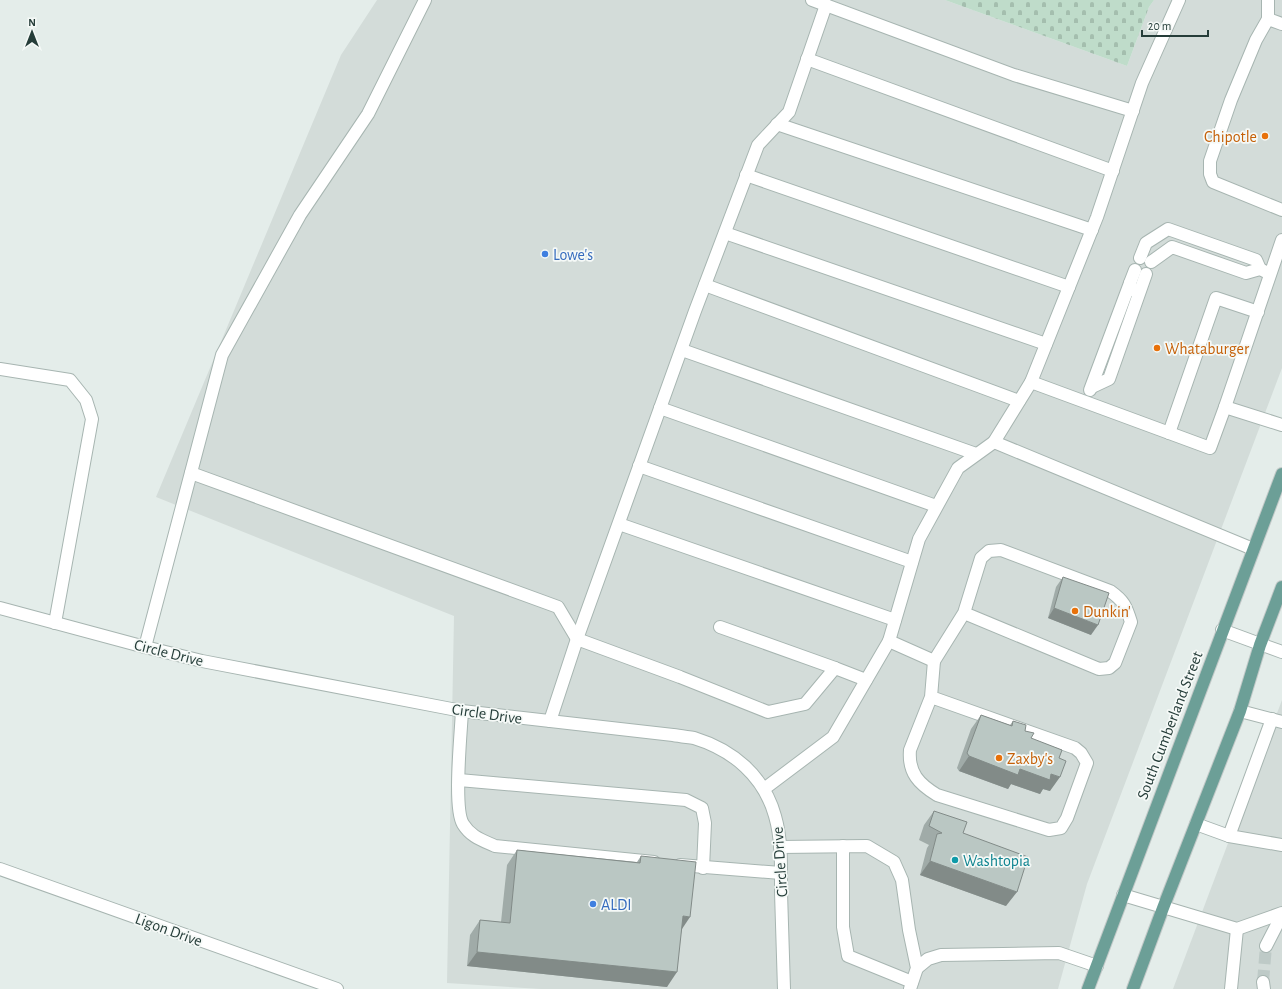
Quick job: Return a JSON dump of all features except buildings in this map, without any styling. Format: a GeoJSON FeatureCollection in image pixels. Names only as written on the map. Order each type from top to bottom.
{"type":"FeatureCollection","features":[{"type":"Feature","properties":{"kind":"main road","name":"South Cumberland Street"},"geometry":{"type":"LineString","coordinates":[[1088,989],[1282,474]]}},
{"type":"Feature","properties":{"kind":"main road"},"geometry":{"type":"LineString","coordinates":[[1133,989],[1240,711],[1260,645],[1282,587]]}},
{"type":"Feature","properties":{"kind":"street"},"geometry":{"type":"LineString","coordinates":[[145,647],[222,355],[300,215],[368,114],[425,0]]}},
{"type":"Feature","properties":{"kind":"street"},"geometry":{"type":"LineString","coordinates":[[812,0],[1014,76],[1133,111]]}},
{"type":"Feature","properties":{"kind":"street"},"geometry":{"type":"LineString","coordinates":[[764,789],[833,737],[889,641],[919,539],[936,506],[958,468],[994,442],[1031,382],[1092,230],[1142,83],[1179,0]]}},
{"type":"Feature","properties":{"kind":"street"},"geometry":{"type":"LineString","coordinates":[[1268,0],[1268,18],[1256,40],[1231,100],[1210,162],[1210,174],[1213,182],[1282,210]]}},
{"type":"Feature","properties":{"kind":"street"},"geometry":{"type":"LineString","coordinates":[[550,721],[577,639],[639,466],[746,175],[758,145],[789,112],[826,5]]}},
{"type":"Feature","properties":{"kind":"street"},"geometry":{"type":"LineString","coordinates":[[1268,18],[1282,24]]}},
{"type":"Feature","properties":{"kind":"street"},"geometry":{"type":"LineString","coordinates":[[807,59],[1113,171]]}},
{"type":"Feature","properties":{"kind":"street"},"geometry":{"type":"LineString","coordinates":[[777,124],[1092,230]]}},
{"type":"Feature","properties":{"kind":"street"},"geometry":{"type":"LineString","coordinates":[[746,175],[1069,287]]}},
{"type":"Feature","properties":{"kind":"street"},"geometry":{"type":"LineString","coordinates":[[1168,229],[1256,260],[1265,272],[1246,273],[1172,247],[1145,260],[1146,243],[1168,229]]}},
{"type":"Feature","properties":{"kind":"street"},"geometry":{"type":"LineString","coordinates":[[725,233],[1046,344]]}},
{"type":"Feature","properties":{"kind":"street"},"geometry":{"type":"LineString","coordinates":[[1031,382],[1210,448],[1258,312],[1265,272],[1282,240]]}},
{"type":"Feature","properties":{"kind":"street"},"geometry":{"type":"LineString","coordinates":[[1086,402],[1135,270]]}},
{"type":"Feature","properties":{"kind":"street"},"geometry":{"type":"LineString","coordinates":[[1092,387],[1109,379],[1146,274]]}},
{"type":"Feature","properties":{"kind":"street"},"geometry":{"type":"LineString","coordinates":[[1130,283],[1135,305]]}},
{"type":"Feature","properties":{"kind":"street"},"geometry":{"type":"LineString","coordinates":[[705,285],[1019,401]]}},
{"type":"Feature","properties":{"kind":"street"},"geometry":{"type":"LineString","coordinates":[[1169,433],[1216,298],[1258,312]]}},
{"type":"Feature","properties":{"kind":"street"},"geometry":{"type":"LineString","coordinates":[[682,350],[976,454]]}},
{"type":"Feature","properties":{"kind":"street"},"geometry":{"type":"LineString","coordinates":[[0,369],[70,380],[86,400],[92,419],[55,622]]}},
{"type":"Feature","properties":{"kind":"street"},"geometry":{"type":"LineString","coordinates":[[1225,406],[1282,425]]}},
{"type":"Feature","properties":{"kind":"street"},"geometry":{"type":"LineString","coordinates":[[660,408],[936,506]]}},
{"type":"Feature","properties":{"kind":"street"},"geometry":{"type":"LineString","coordinates":[[994,442],[1253,549]]}},
{"type":"Feature","properties":{"kind":"street"},"geometry":{"type":"LineString","coordinates":[[639,466],[912,562]]}},
{"type":"Feature","properties":{"kind":"street"},"geometry":{"type":"LineString","coordinates":[[191,473],[558,607],[577,639],[680,677],[768,712],[805,704],[835,668]]}},
{"type":"Feature","properties":{"kind":"street"},"geometry":{"type":"LineString","coordinates":[[619,524],[895,620]]}},
{"type":"Feature","properties":{"kind":"street"},"geometry":{"type":"LineString","coordinates":[[931,698],[1075,748],[1081,753],[1087,763],[1067,818],[1061,828],[1049,830],[937,795],[925,788],[917,780],[913,773],[909,759],[910,750],[931,698],[934,661],[964,613],[981,558],[990,551],[1001,550],[1110,591],[1121,599],[1126,608],[1131,622],[1116,663],[1109,668],[1099,669],[964,613]]}},
{"type":"Feature","properties":{"kind":"street","name":"Circle Drive"},"geometry":{"type":"LineString","coordinates":[[0,608],[202,661],[462,711],[693,738],[715,747],[744,764],[764,789],[775,816],[780,847],[784,989]]}},
{"type":"Feature","properties":{"kind":"street"},"geometry":{"type":"LineString","coordinates":[[720,627],[866,680]]}},
{"type":"Feature","properties":{"kind":"street"},"geometry":{"type":"LineString","coordinates":[[1222,630],[1282,652]]}},
{"type":"Feature","properties":{"kind":"street"},"geometry":{"type":"LineString","coordinates":[[889,641],[934,661]]}},
{"type":"Feature","properties":{"kind":"street"},"geometry":{"type":"LineString","coordinates":[[462,711],[458,802],[462,823],[476,838],[495,846],[703,868],[781,873]]}},
{"type":"Feature","properties":{"kind":"street"},"geometry":{"type":"LineString","coordinates":[[1229,836],[1277,720],[1240,711]]}},
{"type":"Feature","properties":{"kind":"street"},"geometry":{"type":"LineString","coordinates":[[459,780],[686,800],[702,808],[705,823],[703,868]]}},
{"type":"Feature","properties":{"kind":"street"},"geometry":{"type":"LineString","coordinates":[[1196,824],[1229,836],[1282,845]]}},
{"type":"Feature","properties":{"kind":"street"},"geometry":{"type":"LineString","coordinates":[[780,847],[843,846],[867,846],[894,862],[902,880],[916,968],[911,986],[848,956],[843,927],[843,846]]}},
{"type":"Feature","properties":{"kind":"street","name":"Ligon Drive"},"geometry":{"type":"LineString","coordinates":[[0,869],[337,989]]}},
{"type":"Feature","properties":{"kind":"street"},"geometry":{"type":"LineString","coordinates":[[1123,895],[1237,929],[1282,914]]}},
{"type":"Feature","properties":{"kind":"street"},"geometry":{"type":"LineString","coordinates":[[1266,946],[1282,914]]}},
{"type":"Feature","properties":{"kind":"street"},"geometry":{"type":"LineString","coordinates":[[1231,989],[1237,929]]}},
{"type":"Feature","properties":{"kind":"street"},"geometry":{"type":"LineString","coordinates":[[916,968],[928,959],[941,955],[1038,952],[1060,953],[1097,966]]}},
{"type":"Feature","properties":{"kind":"shaded area"},"geometry":{"type":"Polygon","coordinates":[[[377,0],[945,0],[1127,66],[1149,7],[1154,0],[1282,0],[1282,368],[1087,884],[1058,989],[541,989],[447,983],[454,616],[156,497],[341,55],[377,0]]]}},
{"type":"Feature","properties":{"kind":"shaded area"},"geometry":{"type":"Polygon","coordinates":[[[1282,700],[1282,989],[1173,989],[1282,700]]]}},
{"type":"Feature","properties":{"kind":"green space"},"geometry":{"type":"Polygon","coordinates":[[[945,0],[1154,0],[1149,7],[1127,66],[945,0]]]}},
{"type":"Feature","properties":{"kind":"tunnel"},"geometry":{"type":"LineString","coordinates":[[1263,982],[1266,946]]}},
{"type":"Feature","properties":{"kind":"place","name":"Chipotle"},"geometry":{"type":"Point","coordinates":[1265,136]}},
{"type":"Feature","properties":{"kind":"place","name":"Lowe's"},"geometry":{"type":"Point","coordinates":[545,254]}},
{"type":"Feature","properties":{"kind":"place","name":"Whataburger"},"geometry":{"type":"Point","coordinates":[1157,348]}},
{"type":"Feature","properties":{"kind":"place","name":"Dunkin'"},"geometry":{"type":"Point","coordinates":[1075,611]}},
{"type":"Feature","properties":{"kind":"place","name":"Zaxby's"},"geometry":{"type":"Point","coordinates":[999,758]}},
{"type":"Feature","properties":{"kind":"place","name":"Washtopia"},"geometry":{"type":"Point","coordinates":[955,860]}},
{"type":"Feature","properties":{"kind":"place","name":"ALDI"},"geometry":{"type":"Point","coordinates":[593,904]}}]}
